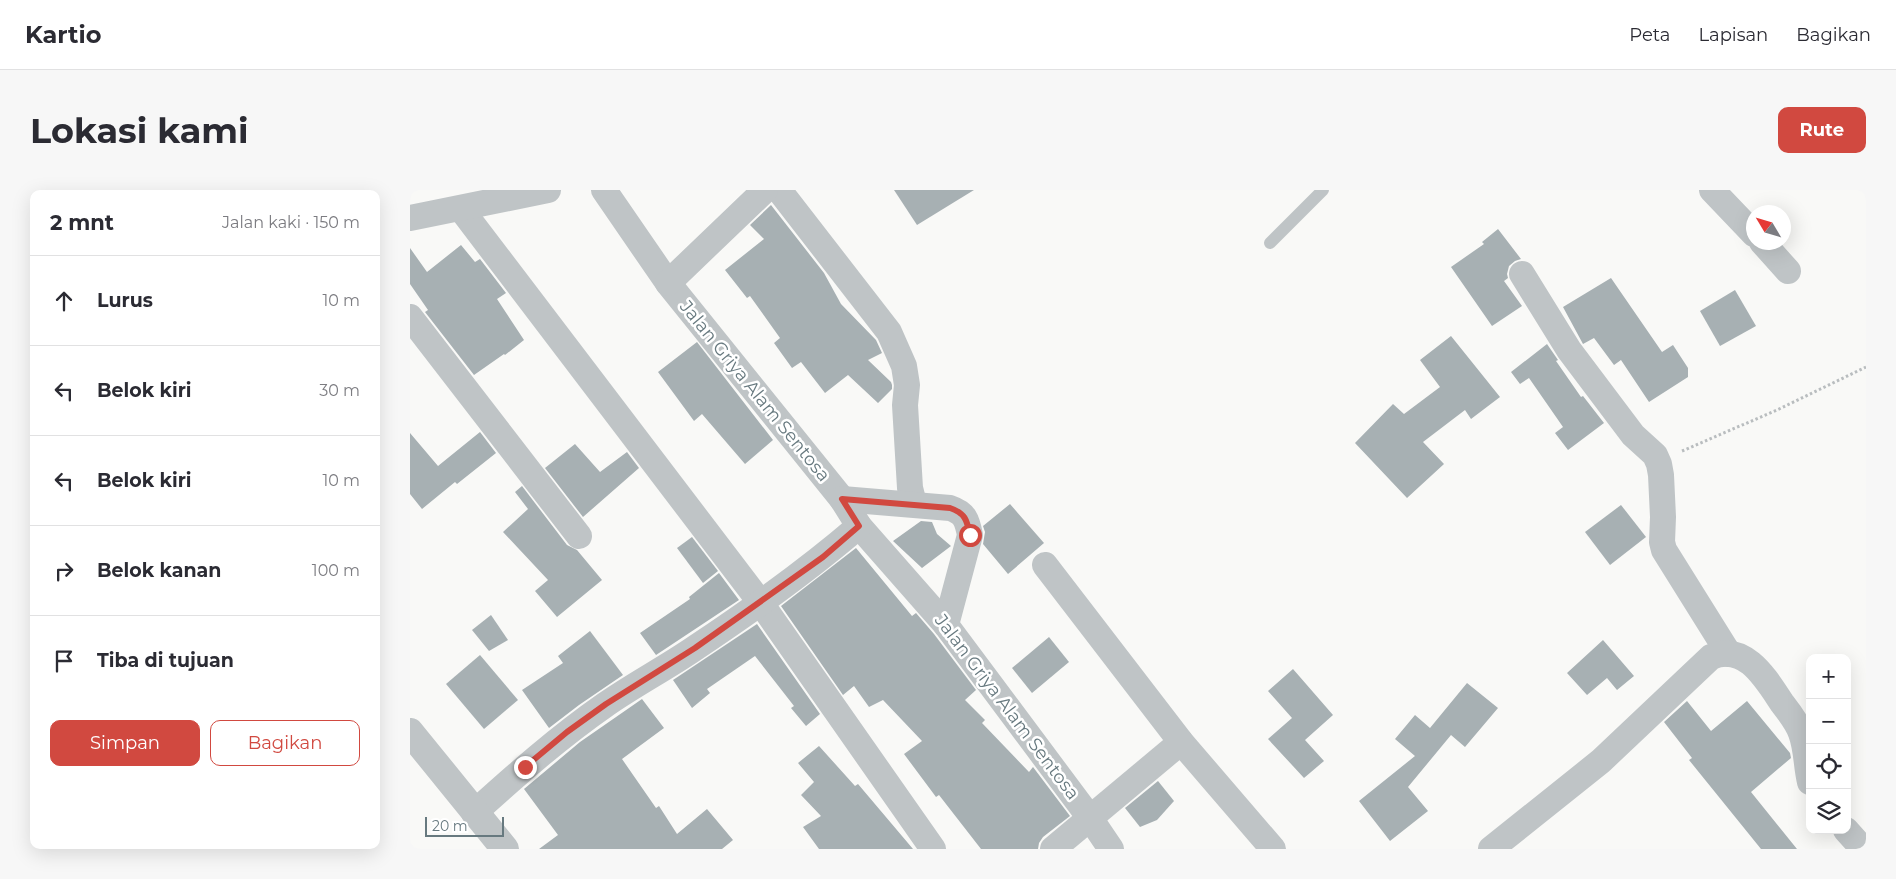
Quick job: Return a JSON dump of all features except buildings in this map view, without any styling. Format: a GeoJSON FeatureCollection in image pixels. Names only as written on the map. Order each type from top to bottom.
{"type":"FeatureCollection","features":[{"type":"Feature","properties":{"kind":"street"},"geometry":{"type":"LineString","coordinates":[[410,218],[548,190]]}},
{"type":"Feature","properties":{"kind":"street","name":"Jalan Griya Alam Sentosa"},"geometry":{"type":"LineString","coordinates":[[604,190],[668,283],[842,499],[859,526],[946,625],[1111,849]]}},
{"type":"Feature","properties":{"kind":"street"},"geometry":{"type":"LineString","coordinates":[[668,283],[765,190]]}},
{"type":"Feature","properties":{"kind":"street"},"geometry":{"type":"LineString","coordinates":[[779,190],[889,332],[904,366],[907,384],[905,405],[910,488],[914,504]]}},
{"type":"Feature","properties":{"kind":"street"},"geometry":{"type":"LineString","coordinates":[[1712,190],[1746,226]]}},
{"type":"Feature","properties":{"kind":"street"},"geometry":{"type":"LineString","coordinates":[[461,209],[760,602],[933,849]]}},
{"type":"Feature","properties":{"kind":"street"},"geometry":{"type":"LineString","coordinates":[[1769,250],[1788,270]]}},
{"type":"Feature","properties":{"kind":"street"},"geometry":{"type":"LineString","coordinates":[[1522,274],[1569,350],[1633,436],[1655,455],[1661,475],[1662,542],[1664,550],[1729,654]]}},
{"type":"Feature","properties":{"kind":"street"},"geometry":{"type":"LineString","coordinates":[[410,317],[579,536]]}},
{"type":"Feature","properties":{"kind":"street"},"geometry":{"type":"LineString","coordinates":[[842,499],[950,508],[964,515],[968,522],[970,535],[946,625]]}},
{"type":"Feature","properties":{"kind":"street"},"geometry":{"type":"LineString","coordinates":[[474,813],[567,732],[606,704],[695,648],[823,557],[859,526]]}},
{"type":"Feature","properties":{"kind":"street"},"geometry":{"type":"LineString","coordinates":[[1045,565],[1181,742],[1274,849]]}},
{"type":"Feature","properties":{"kind":"street"},"geometry":{"type":"LineString","coordinates":[[1491,849],[1601,761],[1711,657],[1719,654],[1729,654],[1746,660],[1760,670],[1795,721],[1803,741],[1806,759]]}},
{"type":"Feature","properties":{"kind":"street"},"geometry":{"type":"LineString","coordinates":[[410,732],[505,849]]}},
{"type":"Feature","properties":{"kind":"street"},"geometry":{"type":"LineString","coordinates":[[1053,849],[1181,742]]}},
{"type":"Feature","properties":{"kind":"street"},"geometry":{"type":"LineString","coordinates":[[1850,834],[1863,849]]}},
{"type":"Feature","properties":{"kind":"lane"},"geometry":{"type":"LineString","coordinates":[[1270,243],[1323,190]]}},
{"type":"Feature","properties":{"kind":"path"},"geometry":{"type":"LineString","coordinates":[[1655,455],[1665,456],[1678,453],[1777,410],[1866,367]]}},
{"type":"Feature","properties":{"kind":"route"},"geometry":{"type":"LineString","coordinates":[[525,767],[567,732],[606,704],[695,648],[823,557],[859,526],[842,499],[950,508],[964,515],[968,522],[970,535]]}}]}
